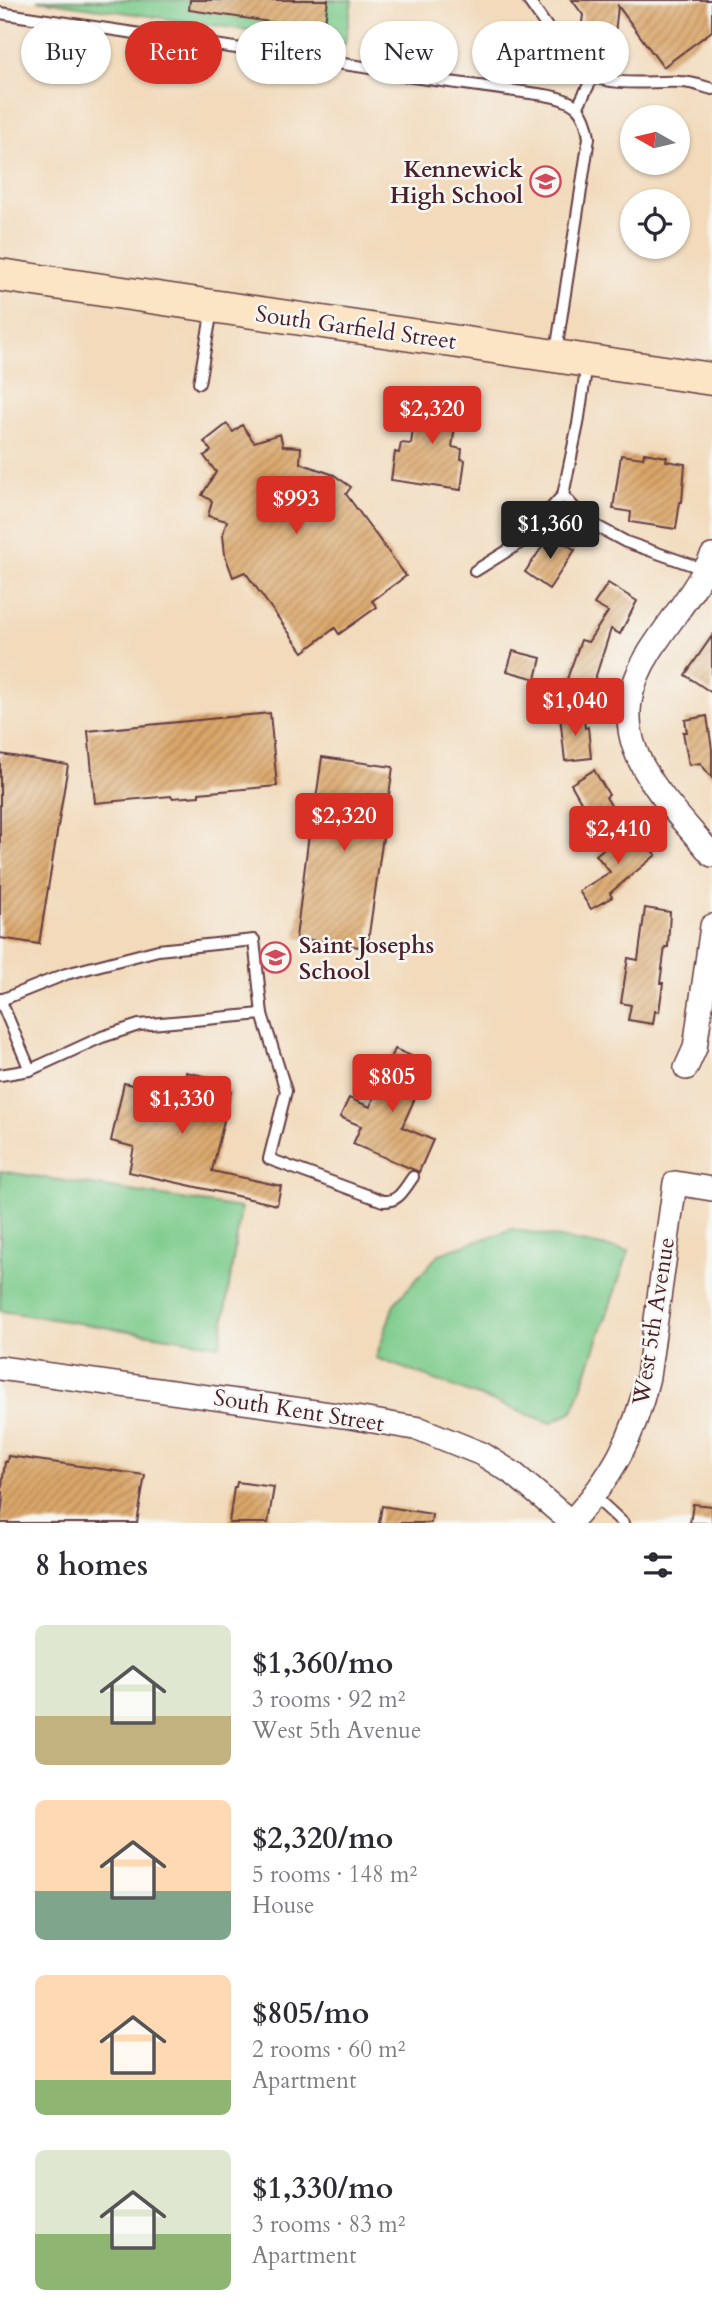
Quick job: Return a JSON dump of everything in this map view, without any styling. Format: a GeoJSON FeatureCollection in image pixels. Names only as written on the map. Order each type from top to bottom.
{"type":"FeatureCollection","features":[{"type":"Feature","properties":{"kind":"street","name":"South Garfield Street"},"geometry":{"type":"LineString","coordinates":[[0,275],[712,379]]}},
{"type":"Feature","properties":{"kind":"street"},"geometry":{"type":"LineString","coordinates":[[709,563],[642,667],[634,686],[630,730],[634,750],[648,778],[712,855]]}},
{"type":"Feature","properties":{"kind":"street"},"geometry":{"type":"LineString","coordinates":[[686,1068],[695,1048],[712,926]]}},
{"type":"Feature","properties":{"kind":"street","name":"West 5th Avenue"},"geometry":{"type":"LineString","coordinates":[[570,1523],[594,1496],[622,1454],[643,1402],[675,1183],[712,1188]]}},
{"type":"Feature","properties":{"kind":"street","name":"South Kent Street"},"geometry":{"type":"LineString","coordinates":[[0,1368],[419,1429],[482,1454],[514,1474],[570,1523]]}},
{"type":"Feature","properties":{"kind":"lane"},"geometry":{"type":"LineString","coordinates":[[528,0],[544,21]]}},
{"type":"Feature","properties":{"kind":"lane"},"geometry":{"type":"LineString","coordinates":[[0,13],[545,95],[565,99],[578,106],[587,125],[589,138],[556,357]]}},
{"type":"Feature","properties":{"kind":"lane"},"geometry":{"type":"LineString","coordinates":[[629,81],[682,82],[712,89]]}},
{"type":"Feature","properties":{"kind":"lane"},"geometry":{"type":"LineString","coordinates":[[578,106],[589,84]]}},
{"type":"Feature","properties":{"kind":"lane"},"geometry":{"type":"LineString","coordinates":[[199,383],[213,306]]}},
{"type":"Feature","properties":{"kind":"lane"},"geometry":{"type":"LineString","coordinates":[[475,571],[520,543],[563,495],[588,361]]}},
{"type":"Feature","properties":{"kind":"lane"},"geometry":{"type":"LineString","coordinates":[[563,495],[585,520],[626,542],[709,563]]}},
{"type":"Feature","properties":{"kind":"lane"},"geometry":{"type":"LineString","coordinates":[[30,1070],[1,1000],[66,974],[158,950],[254,940],[262,1014],[286,1091],[269,1159],[383,1201],[398,1197],[413,1177]]}},
{"type":"Feature","properties":{"kind":"lane"},"geometry":{"type":"LineString","coordinates":[[0,1075],[30,1070],[102,1037],[139,1025],[262,1014]]}},
{"type":"Feature","properties":{"kind":"lane"},"geometry":{"type":"LineString","coordinates":[[594,1496],[623,1523]]}},
{"type":"Feature","properties":{"kind":"green space"},"geometry":{"type":"Polygon","coordinates":[[[37,0],[352,0],[346,38],[346,21],[236,21],[236,28],[222,26],[222,21],[184,21],[37,0]]]}},
{"type":"Feature","properties":{"kind":"green space"},"geometry":{"type":"Polygon","coordinates":[[[0,1171],[241,1208],[220,1345],[0,1311],[0,1171]]]}},
{"type":"Feature","properties":{"kind":"green space"},"geometry":{"type":"Polygon","coordinates":[[[512,1229],[629,1251],[573,1411],[551,1423],[376,1358],[394,1304],[439,1254],[512,1229]]]}},
{"type":"Feature","properties":{"kind":"building"},"geometry":{"type":"Polygon","coordinates":[[[190,0],[328,0],[325,21],[263,21],[189,10],[190,0]]]}},
{"type":"Feature","properties":{"kind":"building"},"geometry":{"type":"Polygon","coordinates":[[[572,0],[712,0],[712,31],[663,67],[618,6],[616,21],[582,21],[583,15],[572,0]]]}},
{"type":"Feature","properties":{"kind":"building"},"geometry":{"type":"Polygon","coordinates":[[[418,393],[459,399],[452,447],[462,449],[461,459],[465,460],[461,490],[391,480],[395,452],[399,453],[401,443],[411,444],[418,393]]]}},
{"type":"Feature","properties":{"kind":"building"},"geometry":{"type":"Polygon","coordinates":[[[227,424],[233,432],[242,425],[254,442],[280,434],[283,446],[301,447],[300,463],[334,475],[351,487],[346,494],[406,576],[372,601],[377,607],[339,634],[335,628],[303,652],[245,572],[233,577],[225,555],[223,534],[227,521],[208,516],[212,501],[202,495],[216,472],[204,456],[211,451],[204,442],[227,424]]]}},
{"type":"Feature","properties":{"kind":"building"},"geometry":{"type":"Polygon","coordinates":[[[644,453],[685,464],[682,502],[676,529],[630,522],[631,512],[613,509],[621,455],[643,458],[644,453]]]}},
{"type":"Feature","properties":{"kind":"building"},"geometry":{"type":"Polygon","coordinates":[[[551,534],[575,550],[549,589],[525,572],[551,534]]]}},
{"type":"Feature","properties":{"kind":"building"},"geometry":{"type":"Polygon","coordinates":[[[608,583],[637,601],[620,634],[611,629],[592,688],[567,679],[581,640],[588,642],[608,612],[594,604],[608,583]]]}},
{"type":"Feature","properties":{"kind":"building"},"geometry":{"type":"Polygon","coordinates":[[[712,636],[712,693],[685,675],[712,636]]]}},
{"type":"Feature","properties":{"kind":"building"},"geometry":{"type":"Polygon","coordinates":[[[513,651],[541,658],[536,679],[507,671],[513,651]]]}},
{"type":"Feature","properties":{"kind":"building"},"geometry":{"type":"Polygon","coordinates":[[[270,713],[277,786],[199,793],[199,796],[95,803],[88,731],[270,713]]]}},
{"type":"Feature","properties":{"kind":"building"},"geometry":{"type":"Polygon","coordinates":[[[583,713],[585,728],[588,727],[591,758],[565,761],[560,716],[583,713]]]}},
{"type":"Feature","properties":{"kind":"building"},"geometry":{"type":"Polygon","coordinates":[[[707,716],[712,749],[712,778],[700,763],[689,765],[683,732],[687,732],[685,720],[707,716]]]}},
{"type":"Feature","properties":{"kind":"building"},"geometry":{"type":"Polygon","coordinates":[[[0,754],[68,765],[39,944],[0,938],[0,754]]]}},
{"type":"Feature","properties":{"kind":"building"},"geometry":{"type":"Polygon","coordinates":[[[322,757],[393,767],[367,948],[296,938],[322,757]]]}},
{"type":"Feature","properties":{"kind":"building"},"geometry":{"type":"Polygon","coordinates":[[[594,770],[609,795],[606,797],[613,809],[592,821],[571,784],[594,770]]]}},
{"type":"Feature","properties":{"kind":"building"},"geometry":{"type":"Polygon","coordinates":[[[630,826],[656,855],[610,893],[612,897],[591,909],[579,891],[610,872],[596,855],[630,826]]]}},
{"type":"Feature","properties":{"kind":"building"},"geometry":{"type":"Polygon","coordinates":[[[645,908],[670,912],[668,947],[665,947],[660,983],[663,983],[659,1012],[655,1011],[653,1024],[628,1020],[631,1005],[621,1003],[628,958],[638,960],[645,908]]]}},
{"type":"Feature","properties":{"kind":"building"},"geometry":{"type":"Polygon","coordinates":[[[395,1049],[430,1064],[402,1127],[433,1140],[419,1172],[353,1144],[361,1126],[340,1117],[349,1098],[370,1107],[395,1049]]]}},
{"type":"Feature","properties":{"kind":"building"},"geometry":{"type":"Polygon","coordinates":[[[186,1072],[209,1077],[208,1085],[231,1091],[212,1171],[281,1186],[277,1205],[129,1172],[134,1147],[111,1141],[124,1083],[167,1093],[171,1077],[184,1080],[186,1072]]]}},
{"type":"Feature","properties":{"kind":"building"},"geometry":{"type":"Polygon","coordinates":[[[8,1456],[145,1475],[137,1523],[0,1523],[3,1499],[1,1492],[8,1456]]]}},
{"type":"Feature","properties":{"kind":"building"},"geometry":{"type":"Polygon","coordinates":[[[237,1482],[274,1487],[268,1523],[229,1523],[237,1482]]]}},
{"type":"Feature","properties":{"kind":"building"},"geometry":{"type":"Polygon","coordinates":[[[693,1504],[712,1506],[712,1523],[690,1523],[693,1504]]]}},
{"type":"Feature","properties":{"kind":"building"},"geometry":{"type":"Polygon","coordinates":[[[382,1506],[432,1514],[431,1523],[379,1523],[382,1506]]]}},
{"type":"Feature","properties":{"kind":"place","name":"Kennewick High School"},"geometry":{"type":"Point","coordinates":[546,182]}},
{"type":"Feature","properties":{"kind":"place","name":"Saint Josephs School"},"geometry":{"type":"Point","coordinates":[276,958]}}]}
